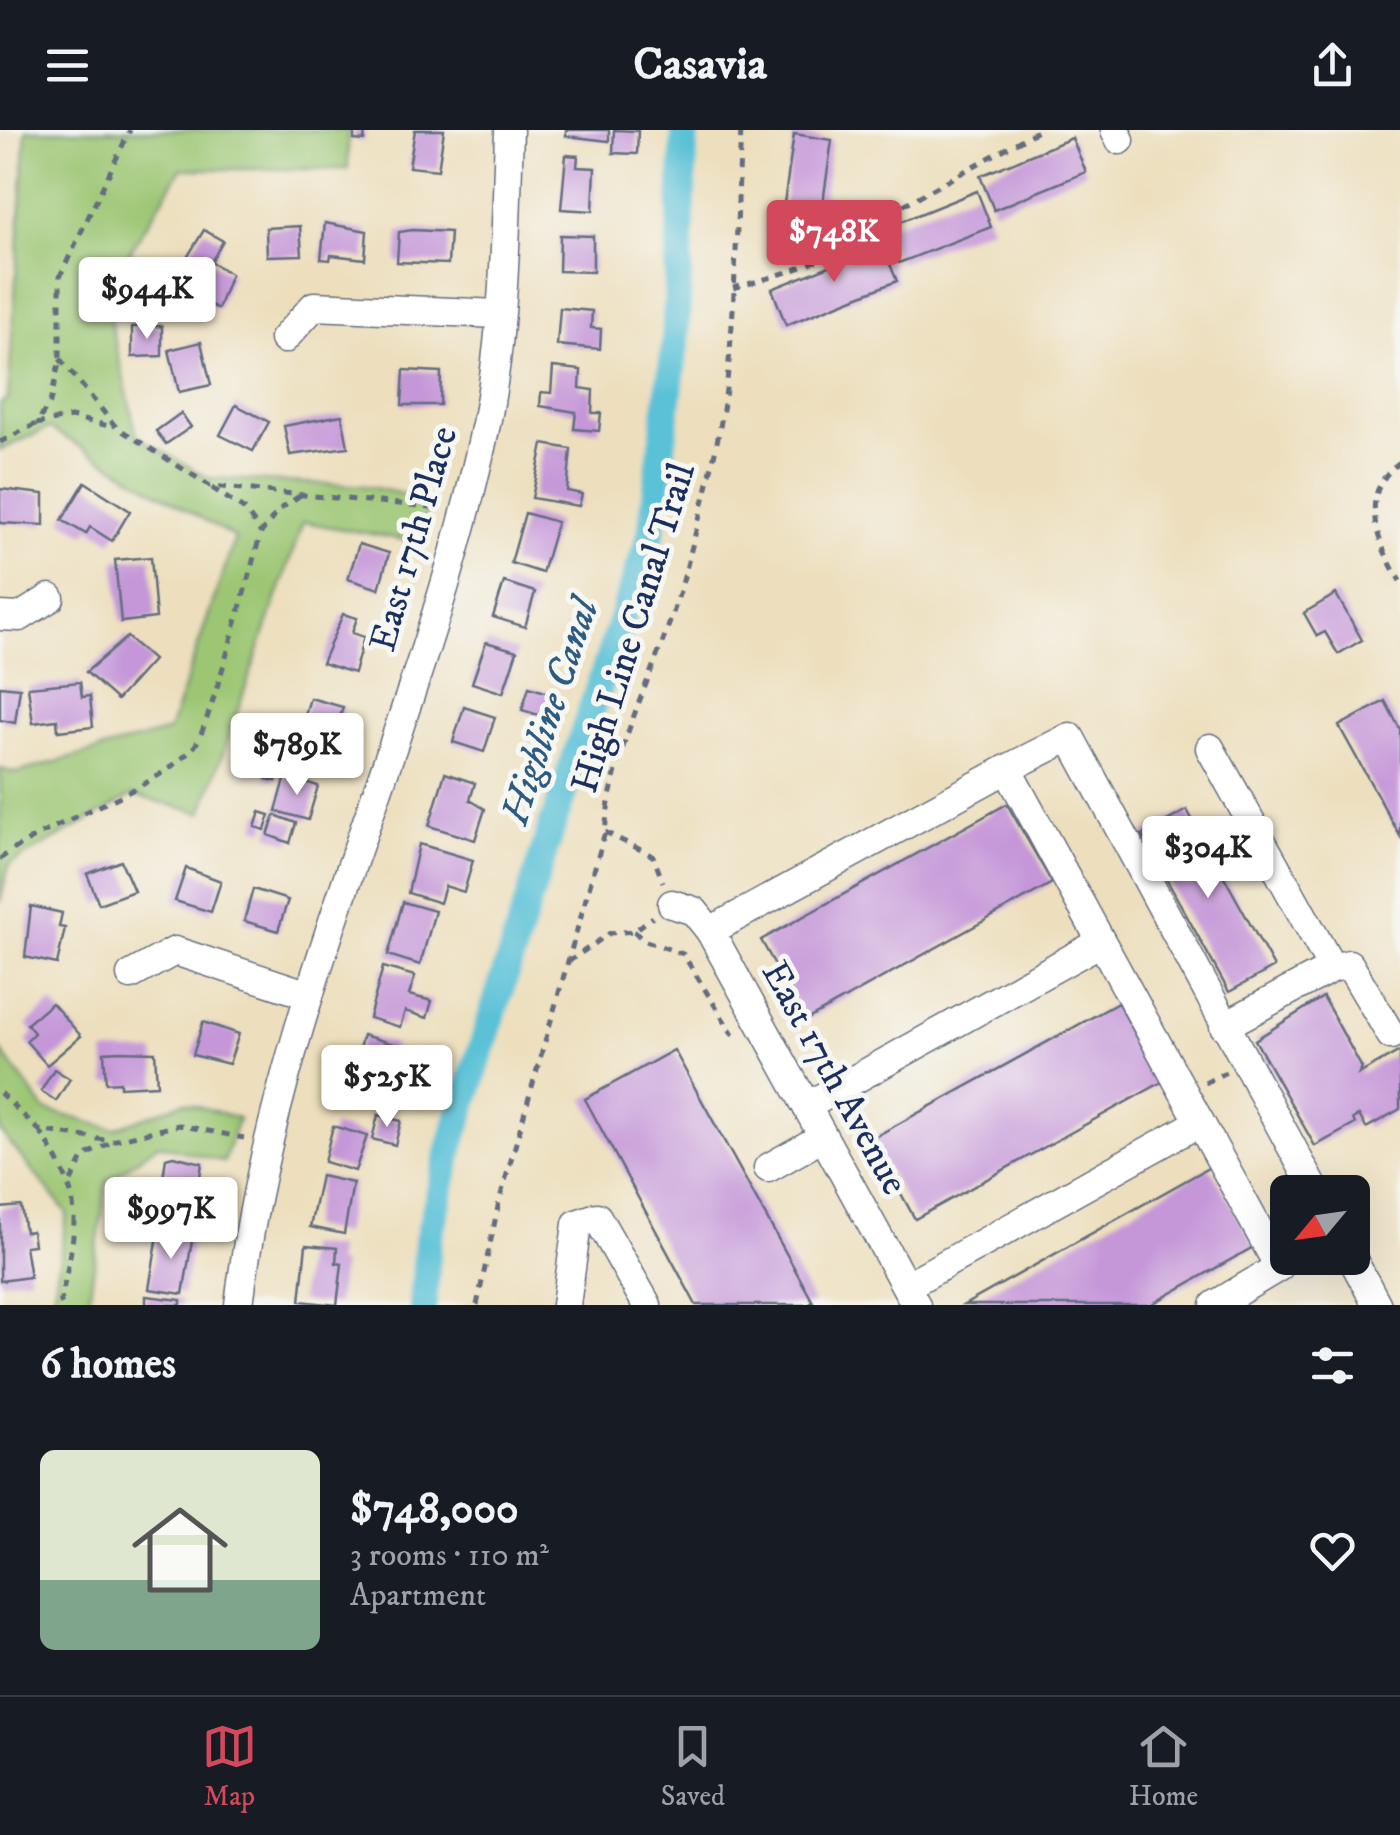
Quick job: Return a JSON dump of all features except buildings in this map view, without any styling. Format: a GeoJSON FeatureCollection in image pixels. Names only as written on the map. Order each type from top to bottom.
{"type":"FeatureCollection","features":[{"type":"Feature","properties":{"kind":"street","name":"East 17th Place"},"geometry":{"type":"LineString","coordinates":[[239,1305],[266,1142],[464,510],[486,423],[498,314],[509,130]]}},
{"type":"Feature","properties":{"kind":"street"},"geometry":{"type":"LineString","coordinates":[[284,338],[314,306],[498,314]]}},
{"type":"Feature","properties":{"kind":"street"},"geometry":{"type":"LineString","coordinates":[[0,616],[20,617],[50,598]]}},
{"type":"Feature","properties":{"kind":"street"},"geometry":{"type":"LineString","coordinates":[[710,931],[1070,737],[1307,1175]]}},
{"type":"Feature","properties":{"kind":"street"},"geometry":{"type":"LineString","coordinates":[[1210,748],[1332,968]]}},
{"type":"Feature","properties":{"kind":"street"},"geometry":{"type":"LineString","coordinates":[[1007,769],[1280,1268],[1215,1305]]}},
{"type":"Feature","properties":{"kind":"street","name":"East 17th Avenue"},"geometry":{"type":"LineString","coordinates":[[672,904],[694,911],[710,931],[911,1296]]}},
{"type":"Feature","properties":{"kind":"street"},"geometry":{"type":"LineString","coordinates":[[806,1106],[1101,942]]}},
{"type":"Feature","properties":{"kind":"street"},"geometry":{"type":"LineString","coordinates":[[131,975],[175,951],[309,996]]}},
{"type":"Feature","properties":{"kind":"street"},"geometry":{"type":"LineString","coordinates":[[1224,1026],[1332,968],[1349,964],[1390,1035]]}},
{"type":"Feature","properties":{"kind":"street"},"geometry":{"type":"LineString","coordinates":[[911,1296],[1200,1122]]}},
{"type":"Feature","properties":{"kind":"street"},"geometry":{"type":"LineString","coordinates":[[768,1168],[823,1136]]}},
{"type":"Feature","properties":{"kind":"street"},"geometry":{"type":"LineString","coordinates":[[566,1305],[576,1224],[597,1217],[647,1305]]}},
{"type":"Feature","properties":{"kind":"street"},"geometry":{"type":"LineString","coordinates":[[1361,1275],[1378,1305]]}},
{"type":"Feature","properties":{"kind":"path"},"geometry":{"type":"LineString","coordinates":[[36,424],[50,404],[60,360],[60,276],[130,130]]}},
{"type":"Feature","properties":{"kind":"path","name":"High Line Canal Trail"},"geometry":{"type":"LineString","coordinates":[[477,1305],[499,1202],[605,832],[614,769],[630,715],[673,619],[713,467],[728,374],[741,130]]}},
{"type":"Feature","properties":{"kind":"path"},"geometry":{"type":"LineString","coordinates":[[733,288],[790,272],[840,247],[864,234],[873,222],[1040,130]]}},
{"type":"Feature","properties":{"kind":"path"},"geometry":{"type":"LineString","coordinates":[[60,360],[116,427],[244,510],[261,533]]}},
{"type":"Feature","properties":{"kind":"path"},"geometry":{"type":"LineString","coordinates":[[0,442],[36,424],[70,417],[116,427]]}},
{"type":"Feature","properties":{"kind":"path"},"geometry":{"type":"LineString","coordinates":[[1400,462],[1382,474],[1372,514],[1379,544],[1400,580]]}},
{"type":"Feature","properties":{"kind":"path"},"geometry":{"type":"LineString","coordinates":[[210,486],[464,510]]}},
{"type":"Feature","properties":{"kind":"path"},"geometry":{"type":"LineString","coordinates":[[0,859],[32,835],[147,780],[196,746],[261,533],[279,510],[305,492]]}},
{"type":"Feature","properties":{"kind":"path"},"geometry":{"type":"LineString","coordinates":[[568,963],[610,933],[634,931],[672,904],[653,856],[605,832]]}},
{"type":"Feature","properties":{"kind":"path"},"geometry":{"type":"LineString","coordinates":[[634,931],[643,940],[683,954],[733,1036]]}},
{"type":"Feature","properties":{"kind":"path"},"geometry":{"type":"LineString","coordinates":[[1185,1094],[1244,1062]]}},
{"type":"Feature","properties":{"kind":"path"},"geometry":{"type":"LineString","coordinates":[[0,1094],[40,1130],[72,1181],[75,1230],[60,1305]]}},
{"type":"Feature","properties":{"kind":"path"},"geometry":{"type":"LineString","coordinates":[[72,1181],[84,1156],[112,1141],[178,1125],[266,1142]]}},
{"type":"Feature","properties":{"kind":"path"},"geometry":{"type":"LineString","coordinates":[[40,1130],[112,1141]]}},
{"type":"Feature","properties":{"kind":"green space"},"geometry":{"type":"Polygon","coordinates":[[[26,130],[348,130],[348,169],[181,169],[104,294],[137,436],[208,478],[366,486],[431,500],[417,542],[303,522],[202,813],[133,795],[9,865],[0,903],[0,769],[16,773],[169,731],[235,538],[49,428],[0,450],[0,403],[8,399],[26,130]]]}},
{"type":"Feature","properties":{"kind":"green space"},"geometry":{"type":"Polygon","coordinates":[[[0,1049],[45,1110],[114,1129],[184,1102],[238,1118],[224,1162],[158,1144],[107,1182],[88,1305],[52,1305],[67,1213],[0,1131],[0,1049]]]}},
{"type":"Feature","properties":{"kind":"waterway","name":"Highline Canal"},"geometry":{"type":"LineString","coordinates":[[423,1305],[428,1240],[451,1145],[553,823],[651,534],[675,344],[685,130]]}}]}
